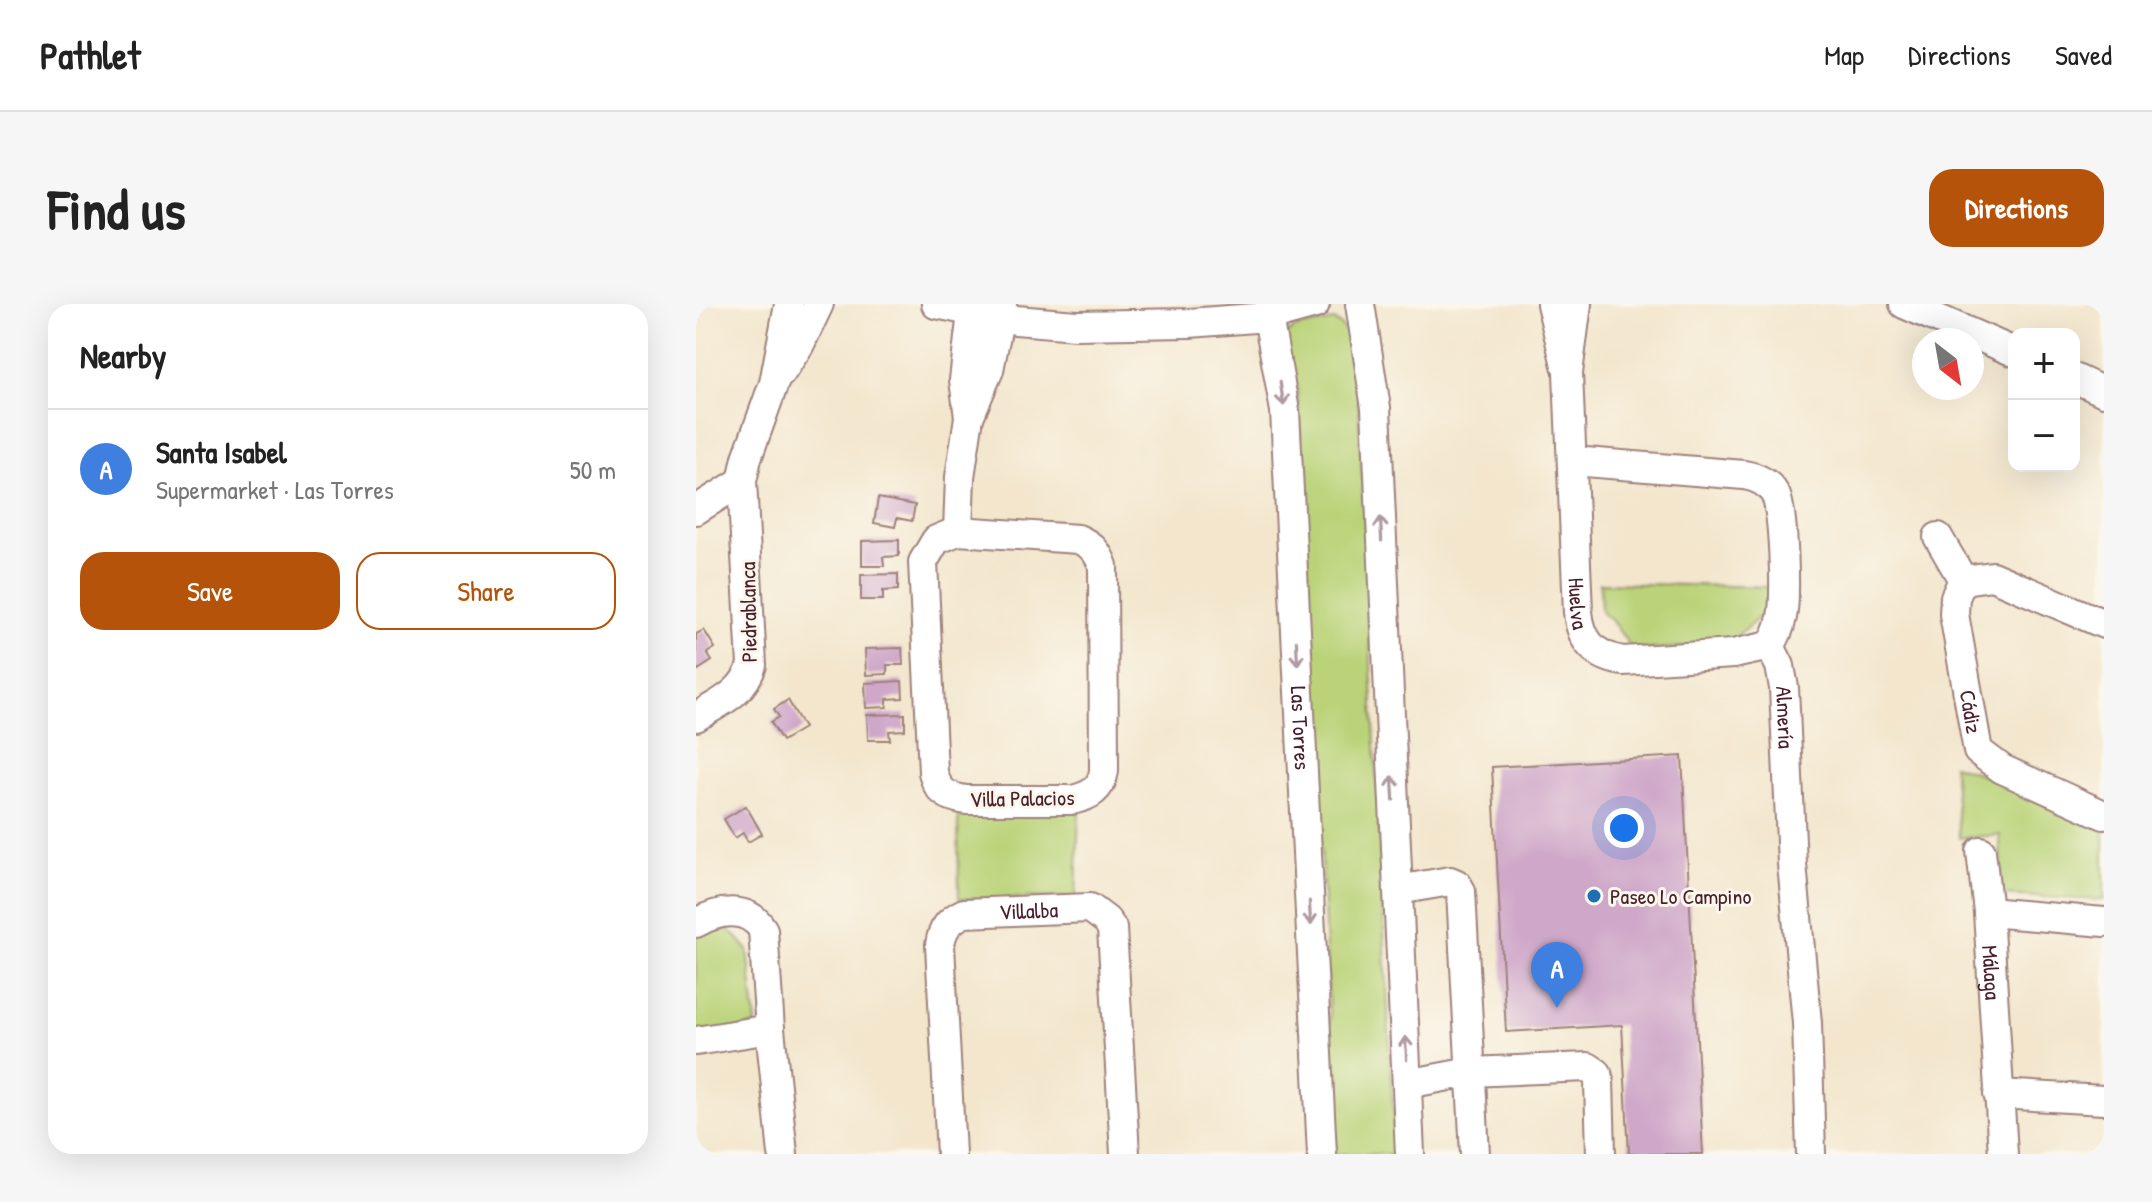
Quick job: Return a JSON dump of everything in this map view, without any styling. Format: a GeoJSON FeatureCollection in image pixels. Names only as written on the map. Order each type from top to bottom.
{"type":"FeatureCollection","features":[{"type":"Feature","properties":{"kind":"street","name":"Piedrablanca"},"geometry":{"type":"LineString","coordinates":[[696,717],[741,688],[752,665],[742,481],[774,383],[789,304]]}},
{"type":"Feature","properties":{"kind":"street","name":"Piedrablanca"},"geometry":{"type":"LineString","coordinates":[[774,383],[800,344],[819,304]]}},
{"type":"Feature","properties":{"kind":"street"},"geometry":{"type":"LineString","coordinates":[[936,304],[1033,313],[1076,325],[1130,324],[1315,304]]}},
{"type":"Feature","properties":{"kind":"street"},"geometry":{"type":"LineString","coordinates":[[1360,304],[1376,408],[1410,1154]]}},
{"type":"Feature","properties":{"kind":"street","name":"Huelva"},"geometry":{"type":"LineString","coordinates":[[1551,304],[1568,373]]}},
{"type":"Feature","properties":{"kind":"street","name":"Huelva"},"geometry":{"type":"LineString","coordinates":[[1577,304],[1568,373],[1580,627],[1593,651],[1607,659],[1623,661],[1733,654],[1770,646]]}},
{"type":"Feature","properties":{"kind":"street"},"geometry":{"type":"LineString","coordinates":[[1904,304],[2008,349]]}},
{"type":"Feature","properties":{"kind":"street","name":"Las Torres"},"geometry":{"type":"LineString","coordinates":[[1269,310],[1285,411],[1322,1154]]}},
{"type":"Feature","properties":{"kind":"street"},"geometry":{"type":"LineString","coordinates":[[958,531],[960,477],[969,417],[989,370],[991,311]]}},
{"type":"Feature","properties":{"kind":"street"},"geometry":{"type":"LineString","coordinates":[[2080,381],[2104,392]]}},
{"type":"Feature","properties":{"kind":"street"},"geometry":{"type":"LineString","coordinates":[[1573,461],[1744,475],[1764,481],[1776,495],[1780,513],[1783,603],[1780,627],[1770,646]]}},
{"type":"Feature","properties":{"kind":"street"},"geometry":{"type":"LineString","coordinates":[[696,510],[742,481]]}},
{"type":"Feature","properties":{"kind":"street","name":"Villa Palacios"},"geometry":{"type":"LineString","coordinates":[[958,531],[1078,539],[1087,543],[1100,557],[1103,566],[1104,771],[1099,786],[1087,796],[1072,800],[966,800],[949,797],[938,787],[933,772],[923,562],[936,540],[958,531]]}},
{"type":"Feature","properties":{"kind":"street"},"geometry":{"type":"LineString","coordinates":[[1938,537],[1963,580],[1992,576],[2104,624]]}},
{"type":"Feature","properties":{"kind":"street","name":"Cádiz"},"geometry":{"type":"LineString","coordinates":[[1963,580],[1955,597],[1954,614],[1978,751],[2002,769],[2104,815]]}},
{"type":"Feature","properties":{"kind":"street","name":"Almería"},"geometry":{"type":"LineString","coordinates":[[1770,646],[1780,666],[1784,688],[1792,864],[1807,1023],[1811,1154]]}},
{"type":"Feature","properties":{"kind":"street","name":"Málaga"},"geometry":{"type":"LineString","coordinates":[[1981,851],[1988,912],[2003,1154]]}},
{"type":"Feature","properties":{"kind":"street"},"geometry":{"type":"LineString","coordinates":[[1398,890],[1450,881],[1457,884],[1461,891],[1475,1154]]}},
{"type":"Feature","properties":{"kind":"street","name":"Villalba"},"geometry":{"type":"LineString","coordinates":[[951,1154],[940,945],[944,929],[964,913],[1069,908],[1090,908],[1112,928],[1125,1154]]}},
{"type":"Feature","properties":{"kind":"street"},"geometry":{"type":"LineString","coordinates":[[696,923],[728,911],[747,915],[759,924],[765,936],[770,1029],[783,1154]]}},
{"type":"Feature","properties":{"kind":"street"},"geometry":{"type":"LineString","coordinates":[[1988,912],[2104,922]]}},
{"type":"Feature","properties":{"kind":"street"},"geometry":{"type":"LineString","coordinates":[[696,1041],[770,1029]]}},
{"type":"Feature","properties":{"kind":"street"},"geometry":{"type":"LineString","coordinates":[[1407,1084],[1470,1072],[1588,1067],[1597,1073],[1599,1081],[1601,1154]]}},
{"type":"Feature","properties":{"kind":"street"},"geometry":{"type":"LineString","coordinates":[[1998,1094],[2104,1100]]}},
{"type":"Feature","properties":{"kind":"green space"},"geometry":{"type":"Polygon","coordinates":[[[1333,321],[1348,337],[1357,377],[1395,1154],[1336,1154],[1302,452],[1297,390],[1285,342],[1285,336],[1295,328],[1333,321]]]}},
{"type":"Feature","properties":{"kind":"green space"},"geometry":{"type":"Polygon","coordinates":[[[1600,583],[1773,587],[1775,598],[1754,622],[1726,645],[1633,650],[1612,621],[1601,612],[1600,583]]]}},
{"type":"Feature","properties":{"kind":"green space"},"geometry":{"type":"Polygon","coordinates":[[[1953,765],[2104,827],[2104,900],[2001,895],[2000,835],[1959,838],[1953,765]]]}},
{"type":"Feature","properties":{"kind":"green space"},"geometry":{"type":"Polygon","coordinates":[[[1079,809],[1076,897],[959,899],[958,813],[1079,809]]]}},
{"type":"Feature","properties":{"kind":"green space"},"geometry":{"type":"Polygon","coordinates":[[[729,929],[748,950],[756,1025],[696,1037],[696,934],[729,929]]]}},
{"type":"Feature","properties":{"kind":"building"},"geometry":{"type":"Polygon","coordinates":[[[878,498],[915,505],[912,521],[897,518],[895,527],[874,523],[878,498]]]}},
{"type":"Feature","properties":{"kind":"building"},"geometry":{"type":"Polygon","coordinates":[[[899,540],[899,556],[883,557],[884,566],[862,566],[862,541],[899,540]]]}},
{"type":"Feature","properties":{"kind":"building"},"geometry":{"type":"Polygon","coordinates":[[[898,574],[898,590],[883,591],[883,600],[861,600],[861,575],[898,574]]]}},
{"type":"Feature","properties":{"kind":"building"},"geometry":{"type":"Polygon","coordinates":[[[704,630],[715,648],[707,653],[712,661],[698,670],[696,634],[704,630]]]}},
{"type":"Feature","properties":{"kind":"building"},"geometry":{"type":"Polygon","coordinates":[[[902,648],[903,665],[887,665],[887,674],[866,675],[865,649],[902,648]]]}},
{"type":"Feature","properties":{"kind":"building"},"geometry":{"type":"Polygon","coordinates":[[[902,681],[903,698],[887,699],[887,707],[866,708],[865,683],[902,681]]]}},
{"type":"Feature","properties":{"kind":"building"},"geometry":{"type":"Polygon","coordinates":[[[788,700],[804,728],[782,741],[771,722],[779,717],[774,709],[788,700]]]}},
{"type":"Feature","properties":{"kind":"building"},"geometry":{"type":"Polygon","coordinates":[[[905,714],[905,730],[889,731],[890,740],[868,740],[867,715],[905,714]]]}},
{"type":"Feature","properties":{"kind":"building","name":"Paseo Lo Campino"},"geometry":{"type":"Polygon","coordinates":[[[1682,756],[1703,1154],[1629,1154],[1622,1025],[1506,1032],[1492,767],[1682,756]]]}},
{"type":"Feature","properties":{"kind":"building"},"geometry":{"type":"Polygon","coordinates":[[[746,806],[762,834],[748,842],[743,833],[735,838],[724,819],[746,806]]]}},
{"type":"Feature","properties":{"kind":"place","name":"Paseo Lo Campino"},"geometry":{"type":"Point","coordinates":[1594,896]}},
{"type":"Feature","properties":{"kind":"place","name":"Santa Isabel"},"geometry":{"type":"Point","coordinates":[1557,1008]}}]}
